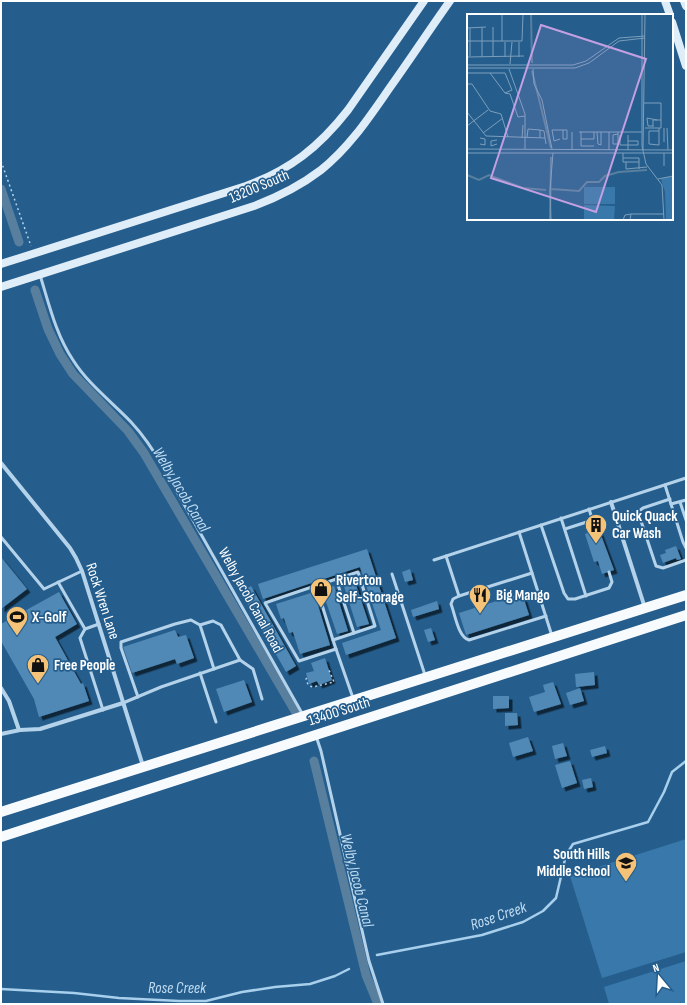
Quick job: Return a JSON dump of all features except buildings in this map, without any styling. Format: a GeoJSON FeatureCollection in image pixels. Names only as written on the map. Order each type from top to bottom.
{"type":"FeatureCollection","features":[{"type":"Feature","properties":{"kind":"main road","name":"13400 South"},"geometry":{"type":"LineString","coordinates":[[1,812],[686,595]]}},
{"type":"Feature","properties":{"kind":"main road","name":"13400 South"},"geometry":{"type":"LineString","coordinates":[[1,837],[686,615]]}},
{"type":"Feature","properties":{"kind":"street","name":"13200 South"},"geometry":{"type":"LineString","coordinates":[[1,264],[246,186],[270,176],[293,163],[321,141],[340,120],[424,1]]}},
{"type":"Feature","properties":{"kind":"street","name":"13200 South"},"geometry":{"type":"LineString","coordinates":[[1,287],[254,206],[284,193],[310,178],[342,151],[359,132],[450,1]]}},
{"type":"Feature","properties":{"kind":"street"},"geometry":{"type":"LineString","coordinates":[[665,1],[670,14]]}},
{"type":"Feature","properties":{"kind":"street"},"geometry":{"type":"LineString","coordinates":[[684,1],[686,6]]}},
{"type":"Feature","properties":{"kind":"street"},"geometry":{"type":"LineString","coordinates":[[673,25],[686,66]]}},
{"type":"Feature","properties":{"kind":"street","name":"Rock Wren Lane"},"geometry":{"type":"LineString","coordinates":[[1,463],[70,548],[76,558],[99,624],[144,767]]}},
{"type":"Feature","properties":{"kind":"street"},"geometry":{"type":"LineString","coordinates":[[610,502],[645,608]]}},
{"type":"Feature","properties":{"kind":"street"},"geometry":{"type":"LineString","coordinates":[[1,688],[9,701],[18,730]]}},
{"type":"Feature","properties":{"kind":"street"},"geometry":{"type":"LineString","coordinates":[[1,734],[18,730],[40,729],[123,703]]}},
{"type":"Feature","properties":{"kind":"lane","name":"Welby Jacob Canal Road"},"geometry":{"type":"LineString","coordinates":[[40,274],[59,336],[73,361],[95,386],[132,423],[149,444],[304,717]]}},
{"type":"Feature","properties":{"kind":"lane"},"geometry":{"type":"LineString","coordinates":[[434,560],[686,478]]}},
{"type":"Feature","properties":{"kind":"lane"},"geometry":{"type":"LineString","coordinates":[[665,485],[686,548]]}},
{"type":"Feature","properties":{"kind":"lane"},"geometry":{"type":"LineString","coordinates":[[670,499],[643,508],[639,511],[639,515],[656,566],[663,568],[686,560]]}},
{"type":"Feature","properties":{"kind":"lane"},"geometry":{"type":"LineString","coordinates":[[671,504],[686,500]]}},
{"type":"Feature","properties":{"kind":"lane"},"geometry":{"type":"LineString","coordinates":[[680,502],[686,520]]}},
{"type":"Feature","properties":{"kind":"lane"},"geometry":{"type":"LineString","coordinates":[[589,509],[595,528]]}},
{"type":"Feature","properties":{"kind":"lane"},"geometry":{"type":"LineString","coordinates":[[561,518],[586,596]]}},
{"type":"Feature","properties":{"kind":"lane"},"geometry":{"type":"LineString","coordinates":[[565,529],[592,520]]}},
{"type":"Feature","properties":{"kind":"lane"},"geometry":{"type":"LineString","coordinates":[[542,525],[566,596],[572,600],[609,588],[612,582],[609,572]]}},
{"type":"Feature","properties":{"kind":"lane"},"geometry":{"type":"LineString","coordinates":[[519,532],[553,637]]}},
{"type":"Feature","properties":{"kind":"lane"},"geometry":{"type":"LineString","coordinates":[[1,537],[44,589],[82,572]]}},
{"type":"Feature","properties":{"kind":"lane"},"geometry":{"type":"LineString","coordinates":[[446,556],[459,596]]}},
{"type":"Feature","properties":{"kind":"lane"},"geometry":{"type":"LineString","coordinates":[[333,640],[375,626],[358,572],[266,602],[299,661],[336,649]]}},
{"type":"Feature","properties":{"kind":"lane"},"geometry":{"type":"LineString","coordinates":[[532,573],[459,596],[452,599],[451,604],[461,634],[469,640],[546,616]]}},
{"type":"Feature","properties":{"kind":"lane"},"geometry":{"type":"LineString","coordinates":[[392,574],[425,677]]}},
{"type":"Feature","properties":{"kind":"lane"},"geometry":{"type":"LineString","coordinates":[[336,580],[354,633]]}},
{"type":"Feature","properties":{"kind":"lane"},"geometry":{"type":"LineString","coordinates":[[58,582],[85,629]]}},
{"type":"Feature","properties":{"kind":"lane"},"geometry":{"type":"LineString","coordinates":[[316,586],[354,701]]}},
{"type":"Feature","properties":{"kind":"lane"},"geometry":{"type":"LineString","coordinates":[[138,697],[120,648],[121,642],[191,620],[200,625],[214,669]]}},
{"type":"Feature","properties":{"kind":"lane"},"geometry":{"type":"LineString","coordinates":[[200,625],[213,621],[221,625],[240,660],[253,669],[262,699]]}},
{"type":"Feature","properties":{"kind":"lane"},"geometry":{"type":"LineString","coordinates":[[99,624],[85,629],[80,638],[103,710]]}},
{"type":"Feature","properties":{"kind":"lane"},"geometry":{"type":"LineString","coordinates":[[123,703],[161,687],[240,660]]}},
{"type":"Feature","properties":{"kind":"lane"},"geometry":{"type":"LineString","coordinates":[[200,674],[216,722]]}},
{"type":"Feature","properties":{"kind":"lane"},"geometry":{"type":"LineString","coordinates":[[315,735],[321,751],[370,961],[383,1004]]}},
{"type":"Feature","properties":{"kind":"path"},"geometry":{"type":"LineString","coordinates":[[1,161],[33,254]]}},
{"type":"Feature","properties":{"kind":"path"},"geometry":{"type":"LineString","coordinates":[[307,678],[307,683],[310,687],[315,688],[334,682],[329,670]]}},
{"type":"Feature","properties":{"kind":"shaded area"},"geometry":{"type":"Polygon","coordinates":[[[686,839],[686,952],[602,978],[570,876],[686,839]]]}},
{"type":"Feature","properties":{"kind":"shaded area"},"geometry":{"type":"Polygon","coordinates":[[[686,961],[686,1004],[609,1004],[604,987],[686,961]]]}},
{"type":"Feature","properties":{"kind":"waterway","name":"Welby Jacob Canal"},"geometry":{"type":"LineString","coordinates":[[1,189],[19,242]]}},
{"type":"Feature","properties":{"kind":"waterway","name":"Welby Jacob Canal"},"geometry":{"type":"LineString","coordinates":[[35,290],[48,329],[60,354],[73,374],[128,431],[144,453],[295,711]]}},
{"type":"Feature","properties":{"kind":"waterway","name":"Welby Jacob Canal"},"geometry":{"type":"LineString","coordinates":[[314,761],[366,975],[378,1004]]}},
{"type":"Feature","properties":{"kind":"waterway","name":"Rose Creek"},"geometry":{"type":"LineString","coordinates":[[377,955],[482,935],[523,922],[543,911],[556,898],[566,855],[573,844],[648,822],[664,792],[672,772],[686,761]]}},
{"type":"Feature","properties":{"kind":"waterway","name":"Rose Creek"},"geometry":{"type":"LineString","coordinates":[[1,989],[74,993],[119,998],[206,1001],[242,992],[310,984],[335,976],[349,969]]}},
{"type":"Feature","properties":{"kind":"place","name":"Quick Quack Car Wash"},"geometry":{"type":"Point","coordinates":[596,544]}},
{"type":"Feature","properties":{"kind":"place","name":"Riverton Self-Storage"},"geometry":{"type":"Point","coordinates":[321,608]}},
{"type":"Feature","properties":{"kind":"place","name":"Big Mango"},"geometry":{"type":"Point","coordinates":[480,614]}},
{"type":"Feature","properties":{"kind":"place","name":"X-Golf"},"geometry":{"type":"Point","coordinates":[17,636]}},
{"type":"Feature","properties":{"kind":"place","name":"Free People"},"geometry":{"type":"Point","coordinates":[38,684]}},
{"type":"Feature","properties":{"kind":"place","name":"South Hills Middle School"},"geometry":{"type":"Point","coordinates":[626,882]}}]}
